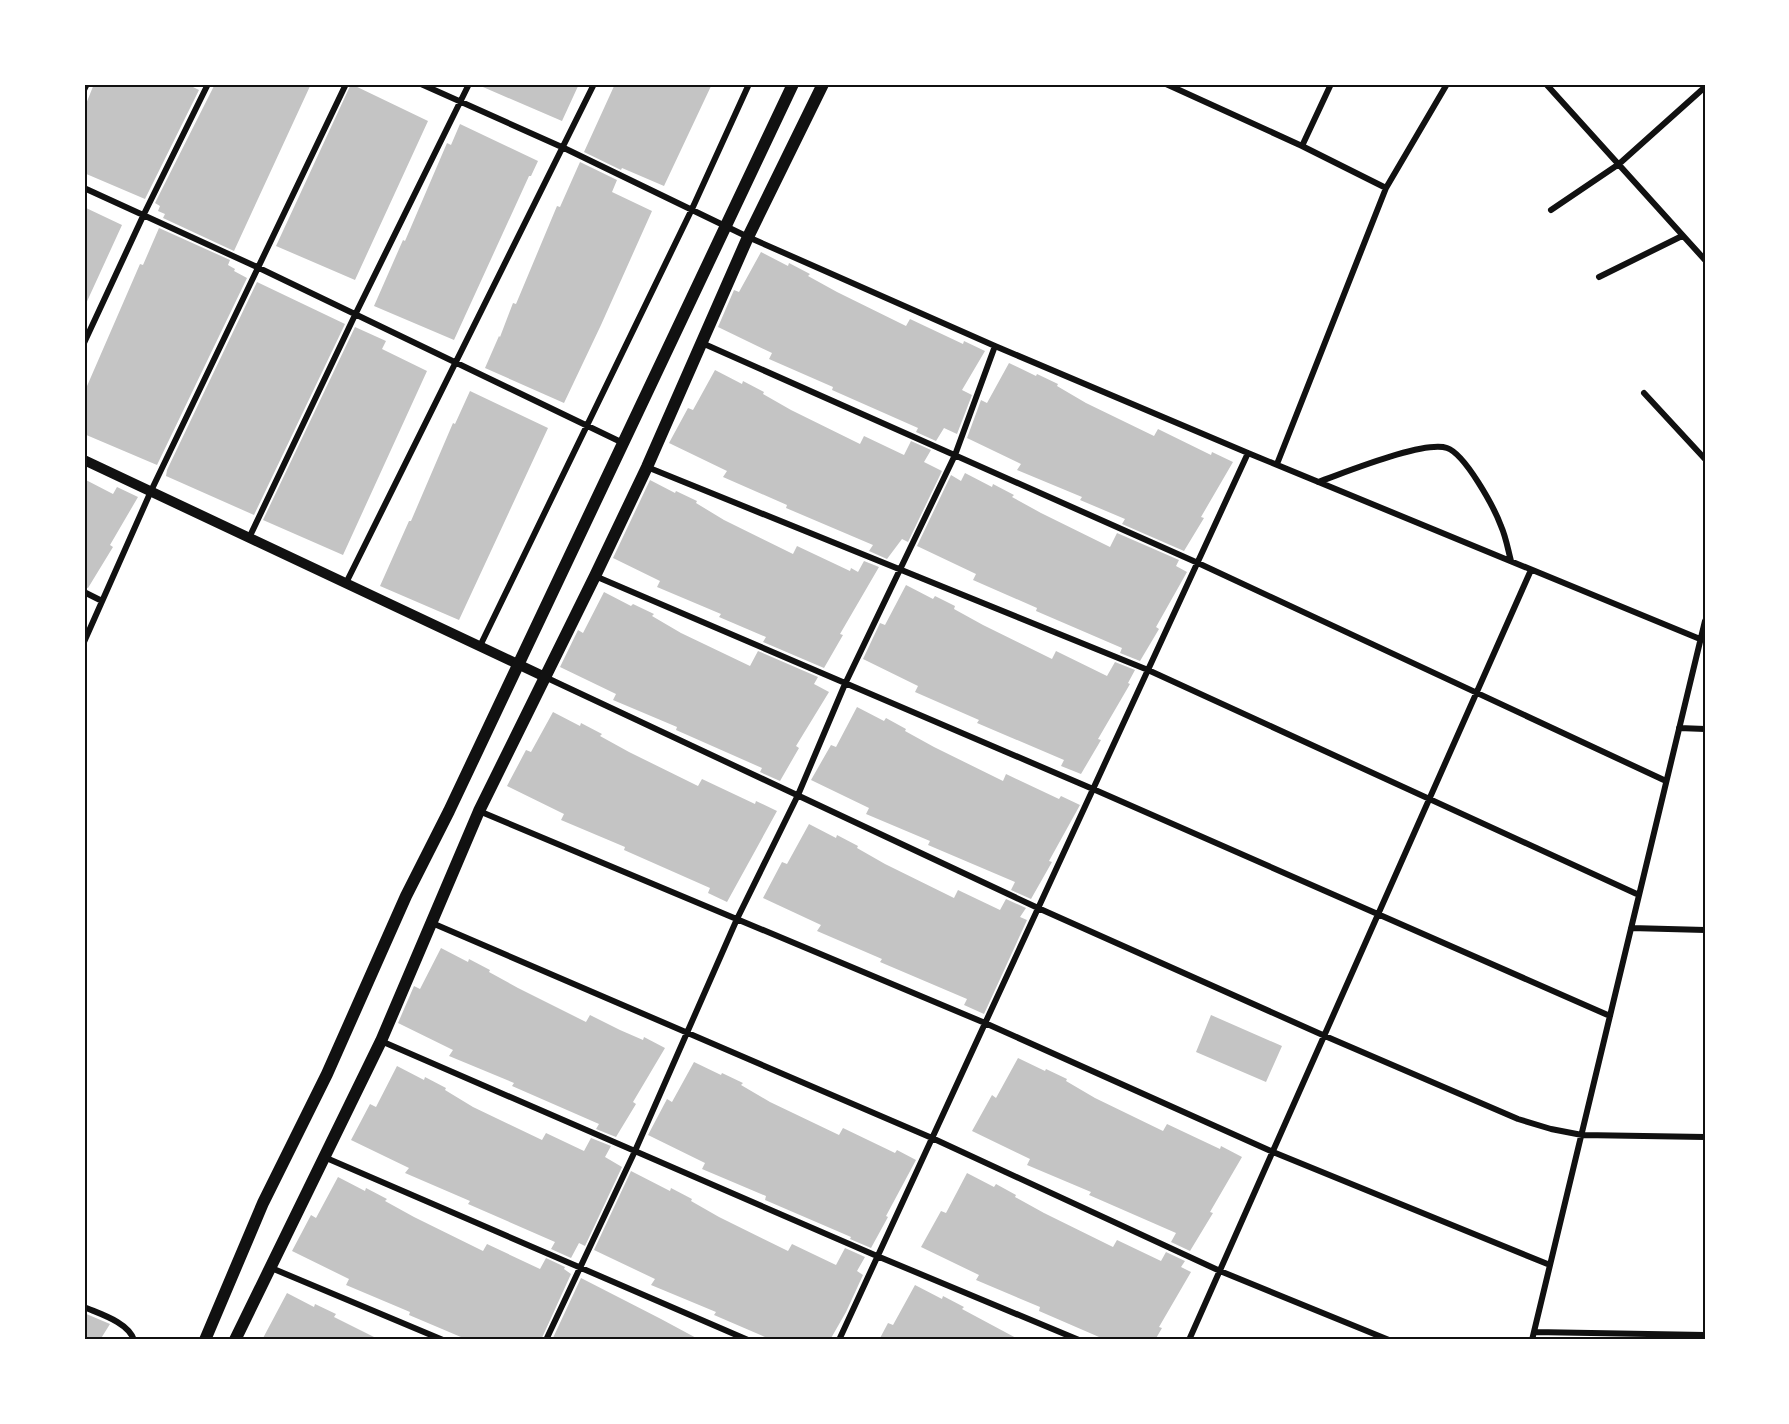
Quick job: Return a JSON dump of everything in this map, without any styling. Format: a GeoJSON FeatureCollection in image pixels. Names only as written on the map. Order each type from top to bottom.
{"type":"FeatureCollection","features":[{"type":"Feature","properties":{"kind":"main road"},"geometry":{"type":"LineString","coordinates":[[205,1340],[263,1203],[352,1020],[388,933],[519,664],[793,84]]}},
{"type":"Feature","properties":{"kind":"main road"},"geometry":{"type":"LineString","coordinates":[[235,1340],[269,1266],[381,1041],[479,811],[595,576],[748,237],[823,84]]}},
{"type":"Feature","properties":{"kind":"street"},"geometry":{"type":"LineString","coordinates":[[84,90],[87,84]]}},
{"type":"Feature","properties":{"kind":"street"},"geometry":{"type":"LineString","coordinates":[[84,343],[208,84]]}},
{"type":"Feature","properties":{"kind":"street"},"geometry":{"type":"LineString","coordinates":[[84,642],[151,491],[346,84]]}},
{"type":"Feature","properties":{"kind":"street"},"geometry":{"type":"LineString","coordinates":[[421,84],[564,148],[748,237],[995,346],[1248,453],[1701,639]]}},
{"type":"Feature","properties":{"kind":"street"},"geometry":{"type":"LineString","coordinates":[[249,538],[355,315],[470,84]]}},
{"type":"Feature","properties":{"kind":"street"},"geometry":{"type":"LineString","coordinates":[[346,583],[594,84]]}},
{"type":"Feature","properties":{"kind":"street"},"geometry":{"type":"LineString","coordinates":[[480,646],[692,209],[749,84]]}},
{"type":"Feature","properties":{"kind":"street"},"geometry":{"type":"LineString","coordinates":[[1166,84],[1302,146],[1386,188]]}},
{"type":"Feature","properties":{"kind":"street"},"geometry":{"type":"LineString","coordinates":[[1302,146],[1331,84]]}},
{"type":"Feature","properties":{"kind":"street"},"geometry":{"type":"LineString","coordinates":[[1277,464],[1386,188],[1447,84]]}},
{"type":"Feature","properties":{"kind":"street"},"geometry":{"type":"LineString","coordinates":[[1546,84],[1705,260]]}},
{"type":"Feature","properties":{"kind":"street"},"geometry":{"type":"LineString","coordinates":[[1551,210],[1618,164],[1705,87]]}},
{"type":"Feature","properties":{"kind":"street"},"geometry":{"type":"LineString","coordinates":[[84,188],[257,267],[623,443]]}},
{"type":"Feature","properties":{"kind":"street"},"geometry":{"type":"LineString","coordinates":[[1599,277],[1682,236]]}},
{"type":"Feature","properties":{"kind":"street"},"geometry":{"type":"LineString","coordinates":[[702,343],[1198,563],[1666,781]]}},
{"type":"Feature","properties":{"kind":"street"},"geometry":{"type":"LineString","coordinates":[[546,1340],[635,1151],[738,918],[798,795],[845,684],[955,455],[995,346]]}},
{"type":"Feature","properties":{"kind":"street"},"geometry":{"type":"LineString","coordinates":[[1644,393],[1705,459]]}},
{"type":"Feature","properties":{"kind":"street"},"geometry":{"type":"LineString","coordinates":[[1318,482],[1424,448],[1446,448],[1462,458],[1484,493],[1501,525],[1511,561]]}},
{"type":"Feature","properties":{"kind":"street"},"geometry":{"type":"LineString","coordinates":[[838,1340],[1248,453]]}},
{"type":"Feature","properties":{"kind":"street"},"geometry":{"type":"LineString","coordinates":[[84,460],[1038,908],[1518,1119],[1582,1135],[1705,1137]]}},
{"type":"Feature","properties":{"kind":"street"},"geometry":{"type":"LineString","coordinates":[[646,467],[1148,670],[1429,801],[1639,895]]}},
{"type":"Feature","properties":{"kind":"street"},"geometry":{"type":"LineString","coordinates":[[1190,1340],[1531,570]]}},
{"type":"Feature","properties":{"kind":"street"},"geometry":{"type":"LineString","coordinates":[[595,576],[1093,789],[1610,1016]]}},
{"type":"Feature","properties":{"kind":"street"},"geometry":{"type":"LineString","coordinates":[[84,592],[102,601]]}},
{"type":"Feature","properties":{"kind":"street"},"geometry":{"type":"LineString","coordinates":[[1532,1340],[1705,621]]}},
{"type":"Feature","properties":{"kind":"street"},"geometry":{"type":"LineString","coordinates":[[1679,728],[1705,729]]}},
{"type":"Feature","properties":{"kind":"street"},"geometry":{"type":"LineString","coordinates":[[479,811],[985,1023],[1273,1152],[1550,1265]]}},
{"type":"Feature","properties":{"kind":"street"},"geometry":{"type":"LineString","coordinates":[[431,923],[932,1138],[1220,1271],[1389,1340]]}},
{"type":"Feature","properties":{"kind":"street"},"geometry":{"type":"LineString","coordinates":[[1630,928],[1705,930]]}},
{"type":"Feature","properties":{"kind":"street"},"geometry":{"type":"LineString","coordinates":[[381,1041],[877,1256],[1079,1340]]}},
{"type":"Feature","properties":{"kind":"street"},"geometry":{"type":"LineString","coordinates":[[324,1157],[748,1340]]}},
{"type":"Feature","properties":{"kind":"street"},"geometry":{"type":"LineString","coordinates":[[269,1266],[443,1340]]}},
{"type":"Feature","properties":{"kind":"street"},"geometry":{"type":"LineString","coordinates":[[84,1307],[115,1322],[133,1337]]}},
{"type":"Feature","properties":{"kind":"street"},"geometry":{"type":"LineString","coordinates":[[1534,1332],[1705,1335]]}},
{"type":"Feature","properties":{"kind":"building"},"geometry":{"type":"Polygon","coordinates":[[[94,84],[187,84],[199,90],[145,199],[84,173],[84,109],[94,84]]]}},
{"type":"Feature","properties":{"kind":"building"},"geometry":{"type":"Polygon","coordinates":[[[215,84],[311,84],[234,251],[163,218],[165,214],[158,211],[160,206],[155,203],[215,84]]]}},
{"type":"Feature","properties":{"kind":"building"},"geometry":{"type":"Polygon","coordinates":[[[351,84],[428,121],[355,280],[276,246],[351,84]]]}},
{"type":"Feature","properties":{"kind":"building"},"geometry":{"type":"Polygon","coordinates":[[[476,84],[579,84],[562,121],[476,84]]]}},
{"type":"Feature","properties":{"kind":"building"},"geometry":{"type":"Polygon","coordinates":[[[615,84],[712,84],[664,186],[622,168],[621,170],[584,152],[615,84]]]}},
{"type":"Feature","properties":{"kind":"building"},"geometry":{"type":"Polygon","coordinates":[[[460,124],[538,161],[454,340],[374,306],[447,143],[451,145],[460,124]]]}},
{"type":"Feature","properties":{"kind":"building"},"geometry":{"type":"Polygon","coordinates":[[[580,162],[617,180],[612,192],[652,211],[564,403],[485,368],[513,303],[516,304],[557,206],[560,207],[580,162]]]}},
{"type":"Feature","properties":{"kind":"building"},"geometry":{"type":"Polygon","coordinates":[[[84,207],[122,225],[84,308],[84,207]]]}},
{"type":"Feature","properties":{"kind":"building"},"geometry":{"type":"Polygon","coordinates":[[[159,228],[230,260],[228,265],[247,278],[157,465],[84,434],[84,393],[140,264],[143,265],[159,228]]]}},
{"type":"Feature","properties":{"kind":"building"},"geometry":{"type":"Polygon","coordinates":[[[761,252],[788,266],[789,263],[837,292],[906,326],[910,319],[963,344],[964,341],[985,351],[962,390],[972,395],[957,434],[944,428],[936,441],[916,432],[918,428],[769,359],[772,353],[718,327],[734,290],[739,292],[761,252]]]}},
{"type":"Feature","properties":{"kind":"building"},"geometry":{"type":"Polygon","coordinates":[[[257,282],[345,324],[254,515],[166,476],[257,282]]]}},
{"type":"Feature","properties":{"kind":"building"},"geometry":{"type":"Polygon","coordinates":[[[355,327],[386,341],[382,349],[427,371],[343,555],[263,520],[355,327]]]}},
{"type":"Feature","properties":{"kind":"building"},"geometry":{"type":"Polygon","coordinates":[[[1009,363],[1058,384],[1057,386],[1086,403],[1154,436],[1158,429],[1211,455],[1212,452],[1233,462],[1184,551],[1122,524],[1125,519],[1080,500],[1082,497],[1017,470],[1021,464],[967,438],[981,400],[987,403],[1009,363]]]}},
{"type":"Feature","properties":{"kind":"building"},"geometry":{"type":"Polygon","coordinates":[[[715,370],[742,384],[743,381],[791,410],[860,444],[864,436],[904,455],[911,441],[931,450],[924,462],[942,471],[908,542],[902,539],[887,559],[869,551],[873,545],[786,508],[787,505],[723,477],[727,471],[669,443],[688,408],[693,410],[715,370]]]}},
{"type":"Feature","properties":{"kind":"building"},"geometry":{"type":"Polygon","coordinates":[[[470,391],[548,428],[459,620],[380,586],[453,423],[455,424],[470,391]]]}},
{"type":"Feature","properties":{"kind":"building"},"geometry":{"type":"Polygon","coordinates":[[[965,473],[992,487],[993,484],[1041,513],[1110,547],[1117,533],[1179,560],[1176,566],[1187,572],[1156,627],[1159,629],[1140,661],[1120,653],[1122,648],[1036,611],[1037,608],[973,580],[976,574],[917,546],[951,475],[961,481],[965,473]]]}},
{"type":"Feature","properties":{"kind":"building"},"geometry":{"type":"Polygon","coordinates":[[[84,479],[113,494],[117,487],[138,497],[110,545],[113,547],[88,588],[84,587],[84,479]]]}},
{"type":"Feature","properties":{"kind":"building"},"geometry":{"type":"Polygon","coordinates":[[[650,480],[697,501],[696,503],[724,520],[793,554],[797,546],[850,571],[851,568],[858,572],[864,561],[879,567],[840,634],[843,635],[824,668],[763,642],[766,637],[719,617],[721,614],[657,587],[660,581],[613,558],[650,480]]]}},
{"type":"Feature","properties":{"kind":"building"},"geometry":{"type":"Polygon","coordinates":[[[906,585],[933,599],[935,596],[955,606],[954,609],[983,625],[1052,659],[1056,651],[1107,676],[1115,662],[1135,670],[1128,683],[1130,684],[1098,739],[1101,740],[1081,774],[1061,766],[1064,760],[977,723],[979,720],[915,692],[918,686],[863,659],[880,623],[885,625],[906,585]]]}},
{"type":"Feature","properties":{"kind":"building"},"geometry":{"type":"Polygon","coordinates":[[[604,592],[631,606],[633,604],[654,614],[652,616],[681,633],[750,666],[758,651],[818,677],[814,684],[829,692],[796,746],[799,748],[780,781],[760,772],[762,768],[676,730],[677,727],[613,700],[616,694],[560,667],[578,630],[583,633],[604,592]]]}},
{"type":"Feature","properties":{"kind":"building"},"geometry":{"type":"Polygon","coordinates":[[[857,707],[884,721],[886,718],[934,747],[1003,781],[1006,774],[1059,799],[1061,796],[1080,805],[1031,899],[1011,890],[1015,882],[928,845],[930,841],[866,814],[869,808],[811,780],[831,745],[836,747],[857,707]]]}},
{"type":"Feature","properties":{"kind":"building"},"geometry":{"type":"Polygon","coordinates":[[[553,712],[580,726],[581,723],[629,752],[698,786],[702,779],[755,804],[756,801],[777,811],[727,902],[708,893],[710,888],[624,850],[625,847],[561,820],[564,814],[507,786],[526,750],[531,752],[553,712]]]}},
{"type":"Feature","properties":{"kind":"building"},"geometry":{"type":"Polygon","coordinates":[[[809,824],[836,838],[837,835],[885,864],[954,898],[958,890],[1000,910],[1006,899],[1026,908],[1020,917],[1027,920],[984,1014],[964,1005],[967,999],[880,962],[882,959],[817,931],[821,925],[763,898],[782,862],[787,864],[809,824]]]}},
{"type":"Feature","properties":{"kind":"building"},"geometry":{"type":"Polygon","coordinates":[[[441,948],[468,962],[469,959],[518,988],[586,1022],[590,1015],[665,1048],[633,1102],[636,1104],[616,1137],[596,1129],[599,1124],[512,1086],[514,1083],[449,1056],[453,1050],[398,1023],[414,986],[420,989],[441,948]]]}},
{"type":"Feature","properties":{"kind":"building"},"geometry":{"type":"Polygon","coordinates":[[[1211,1015],[1282,1046],[1266,1082],[1196,1052],[1211,1015]]]}},
{"type":"Feature","properties":{"kind":"building"},"geometry":{"type":"Polygon","coordinates":[[[1018,1058],[1067,1079],[1066,1081],[1095,1098],[1163,1131],[1167,1124],[1242,1157],[1190,1251],[1171,1242],[1176,1233],[1089,1195],[1091,1192],[1027,1165],[1030,1159],[972,1131],[992,1095],[996,1098],[1018,1058]]]}},
{"type":"Feature","properties":{"kind":"building"},"geometry":{"type":"Polygon","coordinates":[[[694,1062],[743,1083],[741,1085],[770,1102],[839,1135],[843,1128],[895,1153],[897,1150],[916,1160],[871,1248],[765,1200],[766,1196],[702,1169],[705,1163],[648,1135],[667,1099],[672,1102],[694,1062]]]}},
{"type":"Feature","properties":{"kind":"building"},"geometry":{"type":"Polygon","coordinates":[[[397,1066],[424,1080],[425,1077],[446,1088],[445,1090],[473,1107],[542,1140],[546,1133],[584,1151],[591,1138],[611,1146],[605,1157],[622,1167],[585,1246],[579,1243],[571,1258],[551,1249],[555,1242],[468,1204],[470,1201],[405,1173],[409,1168],[351,1140],[370,1104],[376,1107],[397,1066]]]}},
{"type":"Feature","properties":{"kind":"building"},"geometry":{"type":"Polygon","coordinates":[[[631,1171],[670,1191],[671,1188],[719,1217],[788,1251],[792,1244],[836,1265],[845,1248],[865,1257],[857,1271],[863,1275],[830,1340],[772,1340],[714,1315],[716,1312],[651,1285],[655,1279],[594,1250],[631,1171]]]}},
{"type":"Feature","properties":{"kind":"building"},"geometry":{"type":"Polygon","coordinates":[[[967,1173],[994,1187],[996,1184],[1044,1213],[1113,1247],[1117,1240],[1161,1261],[1166,1252],[1185,1261],[1181,1267],[1191,1272],[1159,1327],[1162,1328],[1155,1340],[1106,1340],[1039,1311],[1040,1307],[976,1280],[979,1275],[921,1247],[941,1211],[946,1213],[967,1173]]]}},
{"type":"Feature","properties":{"kind":"building"},"geometry":{"type":"Polygon","coordinates":[[[338,1177],[365,1191],[366,1188],[414,1217],[483,1251],[487,1244],[540,1269],[546,1258],[565,1267],[564,1269],[571,1274],[541,1340],[468,1340],[346,1285],[349,1279],[292,1251],[311,1215],[316,1218],[338,1177]]]}},
{"type":"Feature","properties":{"kind":"building"},"geometry":{"type":"Polygon","coordinates":[[[581,1278],[661,1319],[700,1340],[552,1340],[581,1278]]]}},
{"type":"Feature","properties":{"kind":"building"},"geometry":{"type":"Polygon","coordinates":[[[915,1285],[964,1307],[962,1309],[1020,1340],[879,1340],[888,1323],[893,1325],[915,1285]]]}},
{"type":"Feature","properties":{"kind":"building"},"geometry":{"type":"Polygon","coordinates":[[[287,1293],[314,1307],[315,1304],[336,1314],[334,1317],[380,1340],[262,1340],[287,1293]]]}},
{"type":"Feature","properties":{"kind":"building"},"geometry":{"type":"Polygon","coordinates":[[[84,1313],[110,1324],[100,1340],[84,1340],[84,1313]]]}}]}
